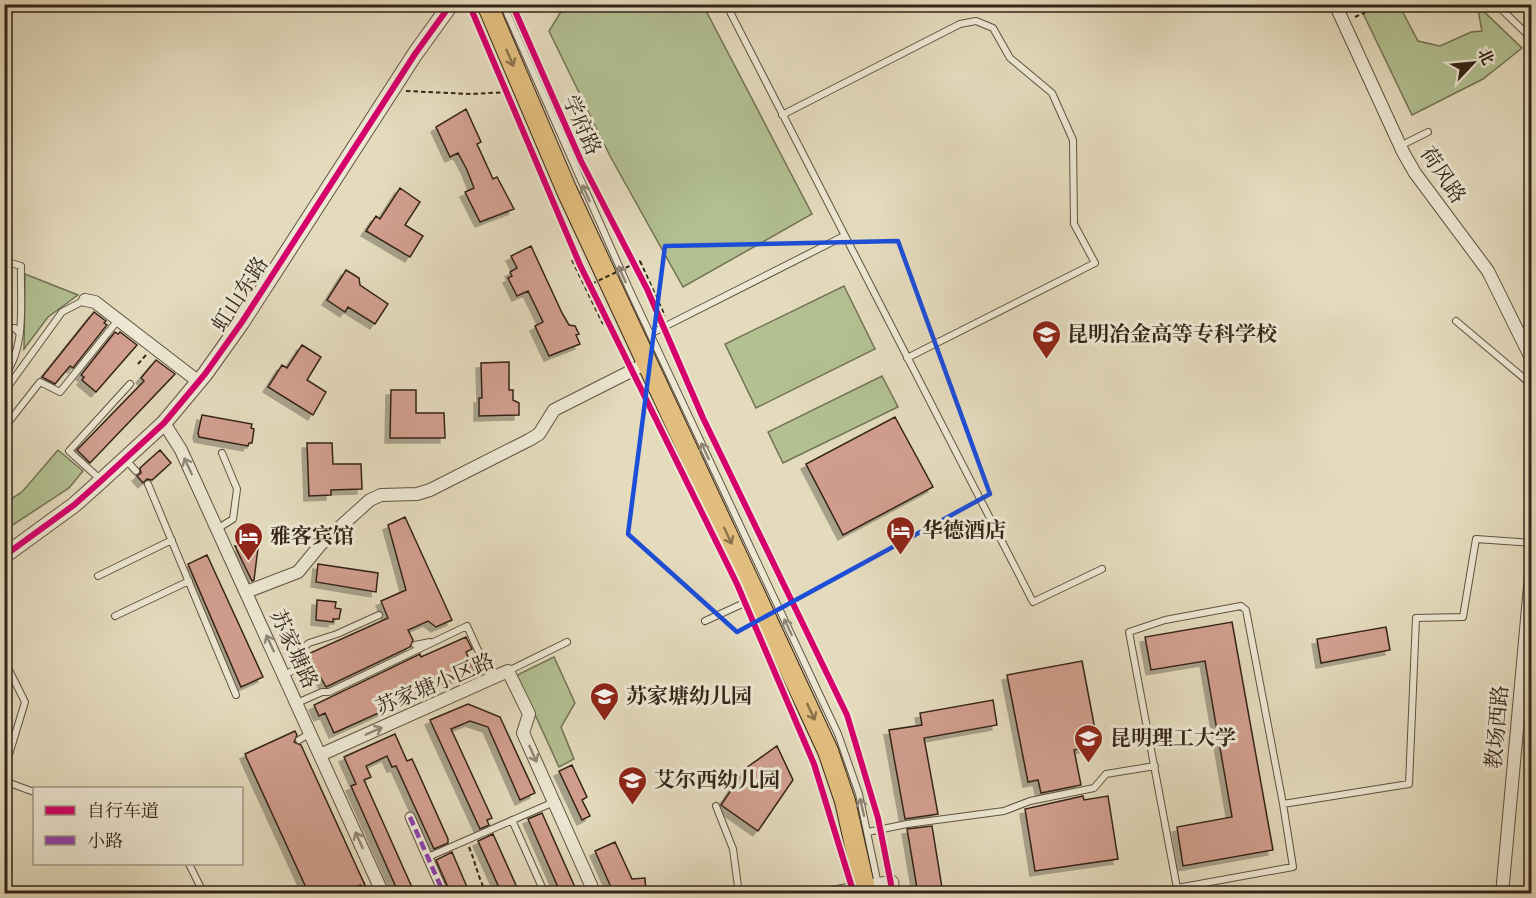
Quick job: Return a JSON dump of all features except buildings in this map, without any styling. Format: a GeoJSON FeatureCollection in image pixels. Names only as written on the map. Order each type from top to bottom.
{"type":"FeatureCollection","features":[{"type":"Feature","properties":{"kind":"main road","name":"学府路"},"geometry":{"type":"LineString","coordinates":[[487,4],[514,96],[567,191],[832,759],[877,889]]}},
{"type":"Feature","properties":{"kind":"street","name":"虹山东路"},"geometry":{"type":"LineString","coordinates":[[4,556],[66,512],[102,480],[164,423],[198,382],[242,322],[392,90],[451,4]]}},
{"type":"Feature","properties":{"kind":"street","name":"荷风路"},"geometry":{"type":"LineString","coordinates":[[1335,4],[1400,146],[1415,173],[1488,271],[1532,360]]}},
{"type":"Feature","properties":{"kind":"street"},"geometry":{"type":"LineString","coordinates":[[85,300],[95,302],[198,382]]}},
{"type":"Feature","properties":{"kind":"street"},"geometry":{"type":"LineString","coordinates":[[246,592],[298,572],[321,544],[369,500],[381,495],[417,494],[430,490],[529,440],[539,434],[554,410],[647,363]]}},
{"type":"Feature","properties":{"kind":"street","name":"苏家塘路"},"geometry":{"type":"LineString","coordinates":[[164,423],[181,450],[383,894]]}},
{"type":"Feature","properties":{"kind":"street","name":"教场西路"},"geometry":{"type":"LineString","coordinates":[[1502,894],[1528,646],[1532,564]]}},
{"type":"Feature","properties":{"kind":"street","name":"苏家塘小区路"},"geometry":{"type":"LineString","coordinates":[[320,755],[508,671],[529,714],[523,733],[595,894]]}},
{"type":"Feature","properties":{"kind":"street"},"geometry":{"type":"LineString","coordinates":[[410,817],[444,894]]}},
{"type":"Feature","properties":{"kind":"street"},"geometry":{"type":"LineString","coordinates":[[834,894],[877,889]]}},
{"type":"Feature","properties":{"kind":"lane","name":"学府路"},"geometry":{"type":"LineString","coordinates":[[503,4],[650,334],[838,734],[860,795],[877,889]]}},
{"type":"Feature","properties":{"kind":"lane"},"geometry":{"type":"LineString","coordinates":[[726,4],[1033,602],[1102,569]]}},
{"type":"Feature","properties":{"kind":"lane"},"geometry":{"type":"LineString","coordinates":[[1496,4],[1532,39]]}},
{"type":"Feature","properties":{"kind":"lane"},"geometry":{"type":"LineString","coordinates":[[782,116],[960,24],[976,21],[993,27],[1010,58],[1052,93],[1074,140],[1074,224],[1095,263],[908,358]]}},
{"type":"Feature","properties":{"kind":"lane"},"geometry":{"type":"LineString","coordinates":[[1400,146],[1428,132]]}},
{"type":"Feature","properties":{"kind":"lane"},"geometry":{"type":"LineString","coordinates":[[650,334],[844,236]]}},
{"type":"Feature","properties":{"kind":"lane"},"geometry":{"type":"LineString","coordinates":[[4,261],[21,266],[19,333],[13,363],[4,376]]}},
{"type":"Feature","properties":{"kind":"lane"},"geometry":{"type":"LineString","coordinates":[[4,392],[57,317],[72,304],[85,300]]}},
{"type":"Feature","properties":{"kind":"lane"},"geometry":{"type":"LineString","coordinates":[[4,428],[40,382],[60,392],[118,320]]}},
{"type":"Feature","properties":{"kind":"lane"},"geometry":{"type":"LineString","coordinates":[[1456,321],[1532,385]]}},
{"type":"Feature","properties":{"kind":"lane"},"geometry":{"type":"LineString","coordinates":[[4,329],[15,328],[19,333]]}},
{"type":"Feature","properties":{"kind":"lane"},"geometry":{"type":"LineString","coordinates":[[102,480],[69,451],[130,384]]}},
{"type":"Feature","properties":{"kind":"lane"},"geometry":{"type":"LineString","coordinates":[[217,529],[233,519],[237,489],[222,453]]}},
{"type":"Feature","properties":{"kind":"lane"},"geometry":{"type":"LineString","coordinates":[[125,459],[136,471]]}},
{"type":"Feature","properties":{"kind":"lane"},"geometry":{"type":"LineString","coordinates":[[148,484],[236,695]]}},
{"type":"Feature","properties":{"kind":"lane"},"geometry":{"type":"LineString","coordinates":[[1283,804],[1409,784],[1416,618],[1463,617],[1476,539],[1532,543]]}},
{"type":"Feature","properties":{"kind":"lane"},"geometry":{"type":"LineString","coordinates":[[98,576],[172,540]]}},
{"type":"Feature","properties":{"kind":"lane"},"geometry":{"type":"LineString","coordinates":[[116,616],[189,581]]}},
{"type":"Feature","properties":{"kind":"lane"},"geometry":{"type":"LineString","coordinates":[[705,621],[757,597]]}},
{"type":"Feature","properties":{"kind":"lane"},"geometry":{"type":"LineString","coordinates":[[1241,606],[1246,610],[1283,804],[1293,867],[1177,888],[1129,632],[1165,620],[1241,606]]}},
{"type":"Feature","properties":{"kind":"lane"},"geometry":{"type":"LineString","coordinates":[[284,675],[298,668],[304,647],[309,643],[337,634],[379,615]]}},
{"type":"Feature","properties":{"kind":"lane"},"geometry":{"type":"LineString","coordinates":[[297,703],[419,651],[431,642],[467,626],[491,679]]}},
{"type":"Feature","properties":{"kind":"lane"},"geometry":{"type":"LineString","coordinates":[[415,645],[431,642]]}},
{"type":"Feature","properties":{"kind":"lane"},"geometry":{"type":"LineString","coordinates":[[508,671],[567,642]]}},
{"type":"Feature","properties":{"kind":"lane"},"geometry":{"type":"LineString","coordinates":[[4,660],[25,702],[4,771]]}},
{"type":"Feature","properties":{"kind":"lane"},"geometry":{"type":"LineString","coordinates":[[868,832],[907,824],[1004,811],[1030,801],[1094,788],[1106,774],[1155,766]]}},
{"type":"Feature","properties":{"kind":"lane"},"geometry":{"type":"LineString","coordinates":[[4,780],[33,792]]}},
{"type":"Feature","properties":{"kind":"lane"},"geometry":{"type":"LineString","coordinates":[[428,857],[554,801]]}},
{"type":"Feature","properties":{"kind":"lane"},"geometry":{"type":"LineString","coordinates":[[716,806],[733,849],[739,894]]}},
{"type":"Feature","properties":{"kind":"lane"},"geometry":{"type":"LineString","coordinates":[[512,820],[545,894]]}},
{"type":"Feature","properties":{"kind":"lane"},"geometry":{"type":"LineString","coordinates":[[190,865],[204,894]]}},
{"type":"Feature","properties":{"kind":"path"},"geometry":{"type":"LineString","coordinates":[[1344,23],[1368,11],[1370,4]]}},
{"type":"Feature","properties":{"kind":"path"},"geometry":{"type":"LineString","coordinates":[[503,81],[514,96]]}},
{"type":"Feature","properties":{"kind":"path"},"geometry":{"type":"LineString","coordinates":[[392,90],[514,96]]}},
{"type":"Feature","properties":{"kind":"path"},"geometry":{"type":"LineString","coordinates":[[574,258],[603,324]]}},
{"type":"Feature","properties":{"kind":"path"},"geometry":{"type":"LineString","coordinates":[[574,258],[612,328]]}},
{"type":"Feature","properties":{"kind":"path"},"geometry":{"type":"LineString","coordinates":[[632,260],[664,327]]}},
{"type":"Feature","properties":{"kind":"path"},"geometry":{"type":"LineString","coordinates":[[585,287],[639,261],[664,312]]}},
{"type":"Feature","properties":{"kind":"path"},"geometry":{"type":"LineString","coordinates":[[138,364],[149,351]]}},
{"type":"Feature","properties":{"kind":"path"},"geometry":{"type":"LineString","coordinates":[[466,839],[476,863],[476,872],[488,894]]}},
{"type":"Feature","properties":{"kind":"highlighted area"},"geometry":{"type":"Polygon","coordinates":[[[898,241],[990,494],[737,632],[628,534],[665,246],[898,241]]]}},
{"type":"Feature","properties":{"kind":"green space"},"geometry":{"type":"Polygon","coordinates":[[[565,5],[703,5],[812,214],[683,287],[610,156],[549,31],[565,5]]]}},
{"type":"Feature","properties":{"kind":"green space"},"geometry":{"type":"Polygon","coordinates":[[[1359,5],[1399,5],[1418,41],[1440,46],[1471,32],[1482,31],[1477,5],[1522,48],[1483,79],[1412,115],[1359,5]]]}},
{"type":"Feature","properties":{"kind":"green space"},"geometry":{"type":"Polygon","coordinates":[[[25,274],[78,295],[48,317],[24,349],[25,274]]]}},
{"type":"Feature","properties":{"kind":"green space"},"geometry":{"type":"Polygon","coordinates":[[[844,286],[875,349],[756,408],[725,344],[844,286]]]}},
{"type":"Feature","properties":{"kind":"green space"},"geometry":{"type":"Polygon","coordinates":[[[882,376],[898,407],[783,463],[768,432],[882,376]]]}},
{"type":"Feature","properties":{"kind":"green space"},"geometry":{"type":"Polygon","coordinates":[[[58,450],[83,471],[69,488],[5,530],[5,503],[22,492],[58,450]]]}},
{"type":"Feature","properties":{"kind":"green space"},"geometry":{"type":"Polygon","coordinates":[[[554,657],[575,703],[561,727],[574,759],[559,767],[517,675],[554,657]]]}},
{"type":"Feature","properties":{"kind":"marked path"},"geometry":{"type":"LineString","coordinates":[[410,817],[444,894]]}},
{"type":"Feature","properties":{"kind":"cycle path"},"geometry":{"type":"LineString","coordinates":[[4,556],[74,505],[102,480],[164,423],[205,374],[242,322],[415,54],[451,4]]}},
{"type":"Feature","properties":{"kind":"cycle path"},"geometry":{"type":"LineString","coordinates":[[469,4],[580,265],[737,584],[814,764],[854,894]]}},
{"type":"Feature","properties":{"kind":"cycle path"},"geometry":{"type":"LineString","coordinates":[[512,4],[581,161],[647,289],[703,418],[847,715],[878,818],[893,894]]}},
{"type":"Feature","properties":{"kind":"place","name":"昆明冶金高等专科学校"},"geometry":{"type":"Point","coordinates":[1046,360]}},
{"type":"Feature","properties":{"kind":"place","name":"华德酒店"},"geometry":{"type":"Point","coordinates":[901,556]}},
{"type":"Feature","properties":{"kind":"place","name":"雅客宾馆"},"geometry":{"type":"Point","coordinates":[249,562]}},
{"type":"Feature","properties":{"kind":"place","name":"苏家塘幼儿园"},"geometry":{"type":"Point","coordinates":[605,722]}},
{"type":"Feature","properties":{"kind":"place","name":"昆明理工大学"},"geometry":{"type":"Point","coordinates":[1089,764]}},
{"type":"Feature","properties":{"kind":"place","name":"艾尔西幼儿园"},"geometry":{"type":"Point","coordinates":[633,806]}}]}
